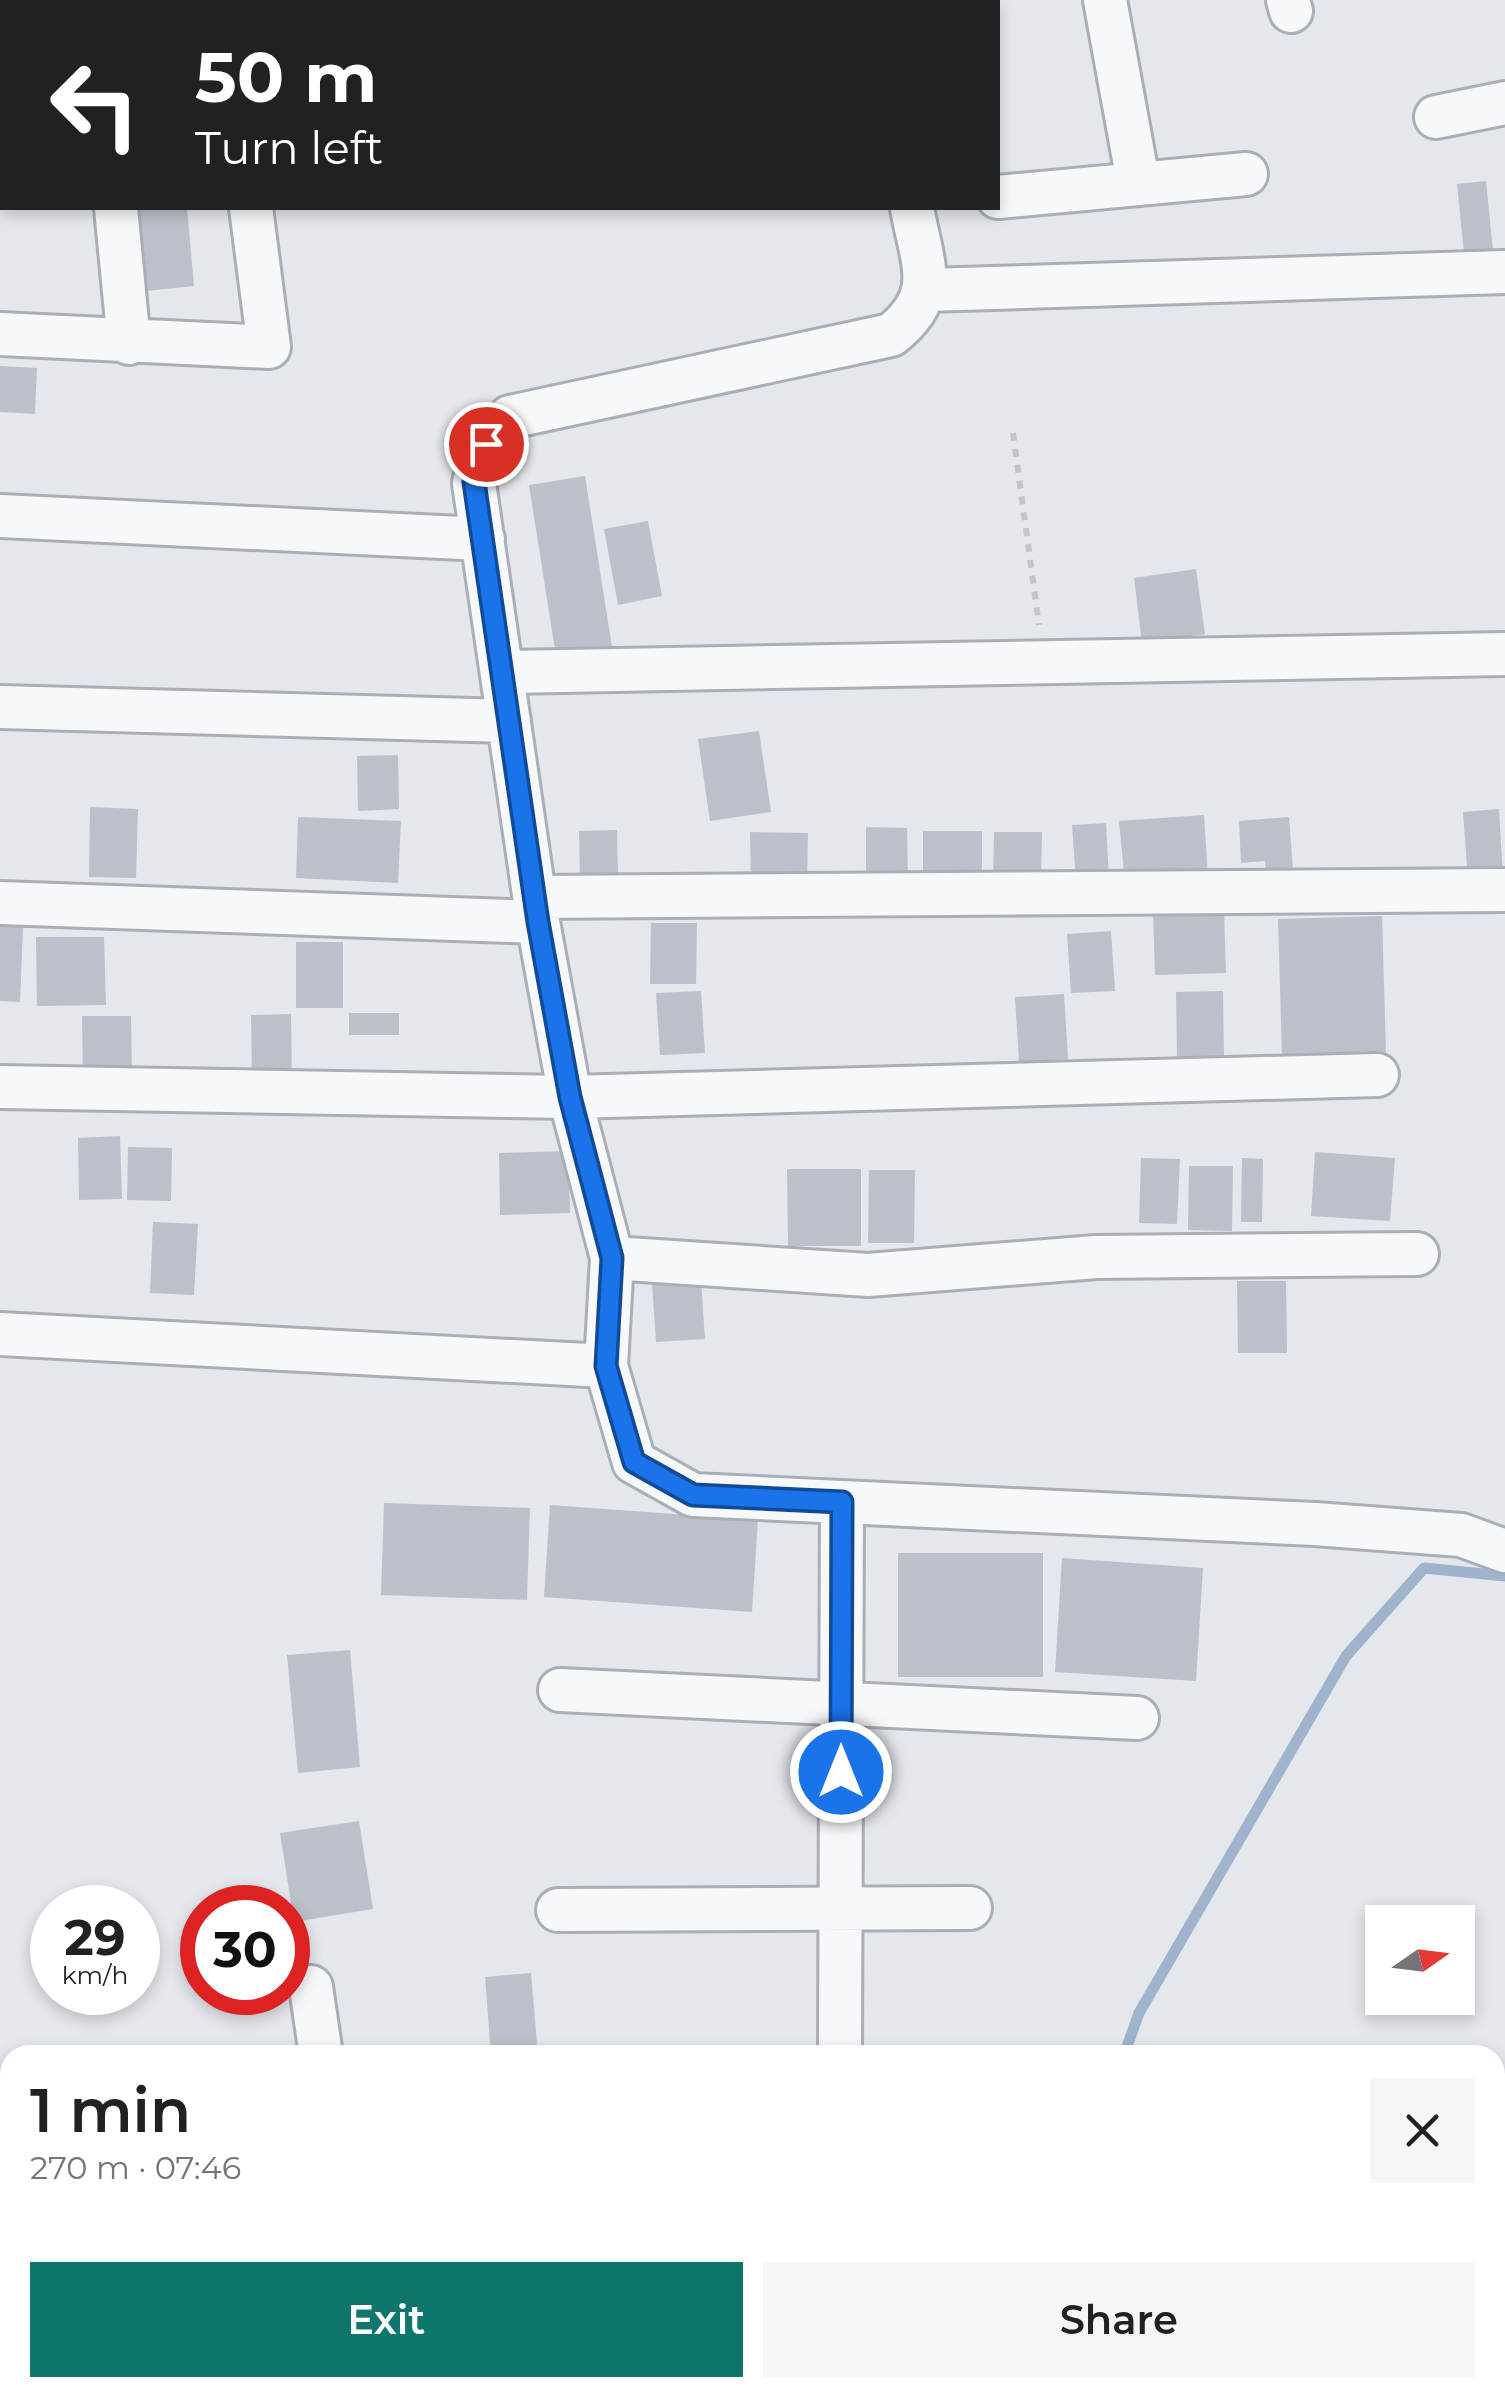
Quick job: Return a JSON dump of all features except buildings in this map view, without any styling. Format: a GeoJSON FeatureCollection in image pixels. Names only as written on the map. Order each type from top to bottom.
{"type":"FeatureCollection","features":[{"type":"Feature","properties":{"kind":"street"},"geometry":{"type":"LineString","coordinates":[[1105,0],[1138,181]]}},
{"type":"Feature","properties":{"kind":"street"},"geometry":{"type":"LineString","coordinates":[[1436,117],[1505,103]]}},
{"type":"Feature","properties":{"kind":"street"},"geometry":{"type":"LineString","coordinates":[[1000,198],[1138,181],[1246,174]]}},
{"type":"Feature","properties":{"kind":"street"},"geometry":{"type":"LineString","coordinates":[[116,210],[129,343]]}},
{"type":"Feature","properties":{"kind":"street"},"geometry":{"type":"LineString","coordinates":[[0,334],[270,347],[251,210]]}},
{"type":"Feature","properties":{"kind":"street"},"geometry":{"type":"LineString","coordinates":[[912,210],[926,290],[914,316],[891,336],[510,418],[486,444],[474,482],[537,909],[570,1097],[612,1258],[606,1366],[634,1462],[693,1495],[1425,1532],[1461,1535],[1505,1551]]}},
{"type":"Feature","properties":{"kind":"street"},"geometry":{"type":"LineString","coordinates":[[926,290],[1505,272]]}},
{"type":"Feature","properties":{"kind":"street"},"geometry":{"type":"LineString","coordinates":[[0,516],[482,540]]}},
{"type":"Feature","properties":{"kind":"street"},"geometry":{"type":"LineString","coordinates":[[502,672],[1505,654]]}},
{"type":"Feature","properties":{"kind":"street"},"geometry":{"type":"LineString","coordinates":[[0,707],[509,721]]}},
{"type":"Feature","properties":{"kind":"street"},"geometry":{"type":"LineString","coordinates":[[0,903],[537,909],[1505,890]]}},
{"type":"Feature","properties":{"kind":"street"},"geometry":{"type":"LineString","coordinates":[[0,1087],[570,1097],[1377,1075]]}},
{"type":"Feature","properties":{"kind":"street"},"geometry":{"type":"LineString","coordinates":[[612,1258],[868,1274],[1096,1258],[1417,1254]]}},
{"type":"Feature","properties":{"kind":"street"},"geometry":{"type":"LineString","coordinates":[[0,1334],[606,1366]]}},
{"type":"Feature","properties":{"kind":"street"},"geometry":{"type":"LineString","coordinates":[[840,2045],[842,1502]]}},
{"type":"Feature","properties":{"kind":"street"},"geometry":{"type":"LineString","coordinates":[[560,1690],[1137,1718]]}},
{"type":"Feature","properties":{"kind":"street"},"geometry":{"type":"LineString","coordinates":[[558,1910],[970,1908]]}},
{"type":"Feature","properties":{"kind":"street"},"geometry":{"type":"LineString","coordinates":[[311,1987],[320,2045]]}},
{"type":"Feature","properties":{"kind":"path"},"geometry":{"type":"LineString","coordinates":[[1013,433],[1044,662]]}},
{"type":"Feature","properties":{"kind":"waterway"},"geometry":{"type":"LineString","coordinates":[[1128,2045],[1139,2013],[1346,1656],[1424,1568],[1505,1576]]}},
{"type":"Feature","properties":{"kind":"route"},"geometry":{"type":"LineString","coordinates":[[486,444],[474,482],[538,922],[570,1097],[612,1258],[606,1366],[634,1462],[693,1495],[842,1502],[841,1772]]}}]}
